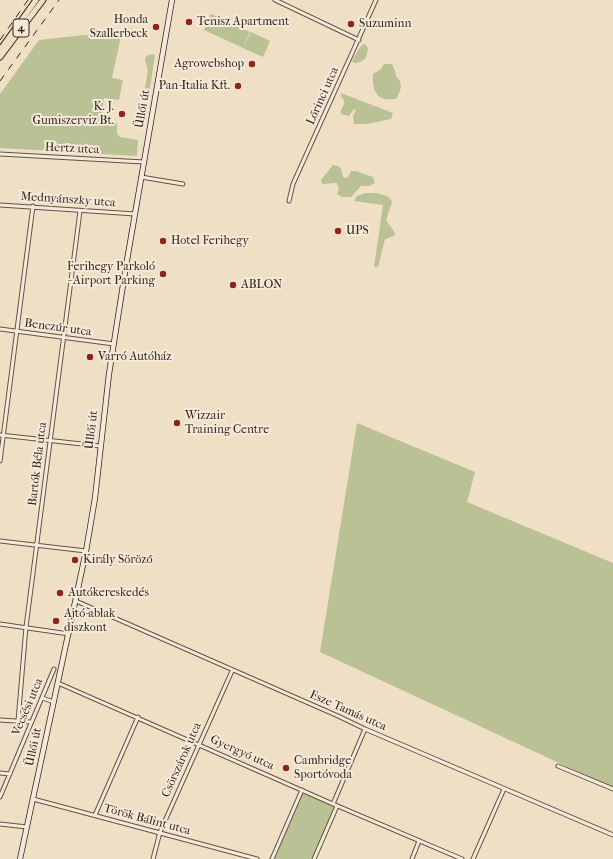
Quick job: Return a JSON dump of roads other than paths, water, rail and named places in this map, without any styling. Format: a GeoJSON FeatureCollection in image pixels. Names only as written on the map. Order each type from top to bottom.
{"type":"FeatureCollection","features":[{"type":"Feature","properties":{"kind":"main road","name":"4"},"geometry":{"type":"LineString","coordinates":[[0,50],[36,0]]}},
{"type":"Feature","properties":{"kind":"main road","name":"4"},"geometry":{"type":"LineString","coordinates":[[0,57],[43,0]]}},
{"type":"Feature","properties":{"kind":"main road","name":"Üllői út"},"geometry":{"type":"LineString","coordinates":[[20,859],[86,551],[95,498],[100,446],[114,344],[172,0]]}},
{"type":"Feature","properties":{"kind":"street"},"geometry":{"type":"LineString","coordinates":[[275,0],[359,40]]}},
{"type":"Feature","properties":{"kind":"street","name":"Lőrinci utca"},"geometry":{"type":"LineString","coordinates":[[289,201],[293,184],[376,0]]}},
{"type":"Feature","properties":{"kind":"street","name":"Hertz utca"},"geometry":{"type":"LineString","coordinates":[[0,154],[144,162]]}},
{"type":"Feature","properties":{"kind":"street"},"geometry":{"type":"LineString","coordinates":[[141,177],[183,184]]}},
{"type":"Feature","properties":{"kind":"street","name":"Mednyánszky utca"},"geometry":{"type":"LineString","coordinates":[[0,205],[135,214]]}},
{"type":"Feature","properties":{"kind":"street"},"geometry":{"type":"LineString","coordinates":[[0,461],[2,435],[33,206]]}},
{"type":"Feature","properties":{"kind":"street","name":"Bartók Béla utca"},"geometry":{"type":"LineString","coordinates":[[18,721],[26,627],[80,211]]}},
{"type":"Feature","properties":{"kind":"street","name":"Benczúr utca"},"geometry":{"type":"LineString","coordinates":[[0,329],[114,344]]}},
{"type":"Feature","properties":{"kind":"street"},"geometry":{"type":"LineString","coordinates":[[2,435],[100,446]]}},
{"type":"Feature","properties":{"kind":"street"},"geometry":{"type":"LineString","coordinates":[[0,541],[86,551]]}},
{"type":"Feature","properties":{"kind":"street","name":"Esze Tamás utca"},"geometry":{"type":"LineString","coordinates":[[76,602],[365,729],[613,835]]}},
{"type":"Feature","properties":{"kind":"street"},"geometry":{"type":"LineString","coordinates":[[0,624],[69,634]]}},
{"type":"Feature","properties":{"kind":"street","name":"Vecsési utca"},"geometry":{"type":"LineString","coordinates":[[0,797],[54,670]]}},
{"type":"Feature","properties":{"kind":"street","name":"Csörszárok utca"},"geometry":{"type":"LineString","coordinates":[[153,859],[160,832],[232,671]]}},
{"type":"Feature","properties":{"kind":"street","name":"Gyergyó utca"},"geometry":{"type":"LineString","coordinates":[[58,683],[337,806],[462,859]]}},
{"type":"Feature","properties":{"kind":"street"},"geometry":{"type":"LineString","coordinates":[[42,698],[54,702]]}},
{"type":"Feature","properties":{"kind":"street"},"geometry":{"type":"LineString","coordinates":[[94,815],[138,717]]}},
{"type":"Feature","properties":{"kind":"street"},"geometry":{"type":"LineString","coordinates":[[0,720],[31,722]]}},
{"type":"Feature","properties":{"kind":"street"},"geometry":{"type":"LineString","coordinates":[[333,804],[365,729]]}},
{"type":"Feature","properties":{"kind":"street"},"geometry":{"type":"LineString","coordinates":[[558,766],[613,789]]}},
{"type":"Feature","properties":{"kind":"street"},"geometry":{"type":"LineString","coordinates":[[0,773],[10,774]]}},
{"type":"Feature","properties":{"kind":"street"},"geometry":{"type":"LineString","coordinates":[[473,859],[504,789]]}},
{"type":"Feature","properties":{"kind":"street"},"geometry":{"type":"LineString","coordinates":[[272,859],[302,790]]}},
{"type":"Feature","properties":{"kind":"street","name":"Török Bálint utca"},"geometry":{"type":"LineString","coordinates":[[33,799],[257,859]]}},
{"type":"Feature","properties":{"kind":"street"},"geometry":{"type":"LineString","coordinates":[[314,859],[337,806]]}},
{"type":"Feature","properties":{"kind":"street"},"geometry":{"type":"LineString","coordinates":[[0,824],[27,827]]}},
{"type":"Feature","properties":{"kind":"street"},"geometry":{"type":"LineString","coordinates":[[412,859],[419,841]]}},
{"type":"Feature","properties":{"kind":"railway"},"geometry":{"type":"LineString","coordinates":[[0,40],[28,0]]}},
{"type":"Feature","properties":{"kind":"railway"},"geometry":{"type":"LineString","coordinates":[[0,81],[59,0]]}},
{"type":"Feature","properties":{"kind":"place","name":"Tenisz Apartment"},"geometry":{"type":"Point","coordinates":[189,22]}},
{"type":"Feature","properties":{"kind":"place","name":"Suzuminn"},"geometry":{"type":"Point","coordinates":[351,24]}},
{"type":"Feature","properties":{"kind":"place","name":"Honda Szallerbeck"},"geometry":{"type":"Point","coordinates":[156,27]}},
{"type":"Feature","properties":{"kind":"place","name":"Agrowebshop"},"geometry":{"type":"Point","coordinates":[252,64]}},
{"type":"Feature","properties":{"kind":"place","name":"Pan-Italia Kft."},"geometry":{"type":"Point","coordinates":[238,86]}},
{"type":"Feature","properties":{"kind":"place","name":"K. J. Gumiszerviz Bt."},"geometry":{"type":"Point","coordinates":[122,114]}},
{"type":"Feature","properties":{"kind":"place","name":"UPS"},"geometry":{"type":"Point","coordinates":[338,231]}},
{"type":"Feature","properties":{"kind":"place","name":"Hotel Ferihegy"},"geometry":{"type":"Point","coordinates":[163,241]}},
{"type":"Feature","properties":{"kind":"place","name":"Ferihegy Parkoló - Airport Parking"},"geometry":{"type":"Point","coordinates":[163,274]}},
{"type":"Feature","properties":{"kind":"place","name":"ABLON"},"geometry":{"type":"Point","coordinates":[233,285]}},
{"type":"Feature","properties":{"kind":"place","name":"Varró Autóház"},"geometry":{"type":"Point","coordinates":[90,357]}},
{"type":"Feature","properties":{"kind":"place","name":"Wizzair Training Centre"},"geometry":{"type":"Point","coordinates":[177,423]}},
{"type":"Feature","properties":{"kind":"place","name":"Király Söröző"},"geometry":{"type":"Point","coordinates":[75,560]}},
{"type":"Feature","properties":{"kind":"place","name":"Autókereskedés"},"geometry":{"type":"Point","coordinates":[60,593]}},
{"type":"Feature","properties":{"kind":"place","name":"Ajtó-ablak diszkont"},"geometry":{"type":"Point","coordinates":[56,621]}},
{"type":"Feature","properties":{"kind":"place","name":"Cambridge Sportóvoda"},"geometry":{"type":"Point","coordinates":[286,768]}}]}
